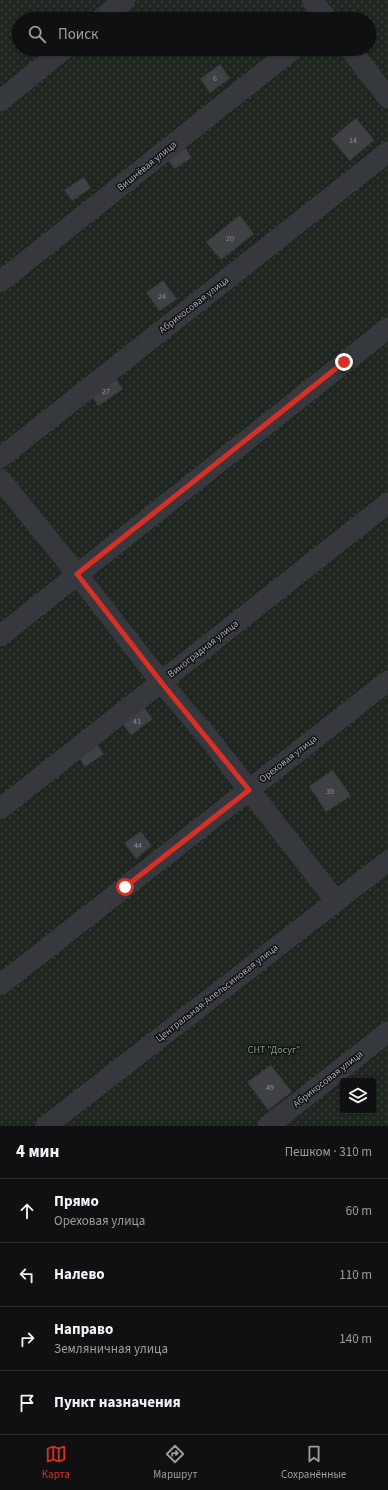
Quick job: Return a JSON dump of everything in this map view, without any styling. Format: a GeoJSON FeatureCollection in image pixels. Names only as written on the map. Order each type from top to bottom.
{"type":"FeatureCollection","features":[{"type":"Feature","properties":{"kind":"lane"},"geometry":{"type":"LineString","coordinates":[[110,12],[125,0]]}},
{"type":"Feature","properties":{"kind":"lane"},"geometry":{"type":"LineString","coordinates":[[312,0],[321,12]]}},
{"type":"Feature","properties":{"kind":"lane"},"geometry":{"type":"LineString","coordinates":[[0,101],[55,56]]}},
{"type":"Feature","properties":{"kind":"lane","name":"Вишнёвая улица"},"geometry":{"type":"LineString","coordinates":[[0,282],[284,56]]}},
{"type":"Feature","properties":{"kind":"lane"},"geometry":{"type":"LineString","coordinates":[[355,56],[388,98]]}},
{"type":"Feature","properties":{"kind":"lane","name":"Абрикосовая улица"},"geometry":{"type":"LineString","coordinates":[[0,458],[388,152]]}},
{"type":"Feature","properties":{"kind":"lane"},"geometry":{"type":"LineString","coordinates":[[0,636],[388,328]]}},
{"type":"Feature","properties":{"kind":"lane"},"geometry":{"type":"LineString","coordinates":[[0,479],[336,901]]}},
{"type":"Feature","properties":{"kind":"lane","name":"Виноградная улица"},"geometry":{"type":"LineString","coordinates":[[0,810],[388,503]]}},
{"type":"Feature","properties":{"kind":"lane","name":"Ореховая улица"},"geometry":{"type":"LineString","coordinates":[[0,985],[388,681]]}},
{"type":"Feature","properties":{"kind":"lane","name":"Центральная-Апельсиновая улица"},"geometry":{"type":"LineString","coordinates":[[46,1126],[388,861]]}},
{"type":"Feature","properties":{"kind":"lane","name":"Абрикосовая улица"},"geometry":{"type":"LineString","coordinates":[[268,1126],[388,1032]]}},
{"type":"Feature","properties":{"kind":"green space"},"geometry":{"type":"Polygon","coordinates":[[[0,0],[388,0],[388,853],[38,1126],[0,1126],[0,0]]]}},
{"type":"Feature","properties":{"kind":"green space","name":"СНТ \"Досуг\""},"geometry":{"type":"Polygon","coordinates":[[[388,866],[388,1126],[53,1126],[388,866]]]}},
{"type":"Feature","properties":{"kind":"building"},"geometry":{"type":"Polygon","coordinates":[[[220,64],[230,78],[210,93],[200,79],[220,64]]]}},
{"type":"Feature","properties":{"kind":"building"},"geometry":{"type":"Polygon","coordinates":[[[356,118],[374,140],[350,161],[331,139],[356,118]]]}},
{"type":"Feature","properties":{"kind":"building"},"geometry":{"type":"Polygon","coordinates":[[[183,144],[192,158],[174,169],[165,155],[183,144]]]}},
{"type":"Feature","properties":{"kind":"building"},"geometry":{"type":"Polygon","coordinates":[[[84,177],[91,188],[72,201],[64,190],[84,177]]]}},
{"type":"Feature","properties":{"kind":"building"},"geometry":{"type":"Polygon","coordinates":[[[240,215],[254,234],[221,260],[206,242],[240,215]]]}},
{"type":"Feature","properties":{"kind":"building"},"geometry":{"type":"Polygon","coordinates":[[[163,280],[177,299],[160,311],[146,293],[163,280]]]}},
{"type":"Feature","properties":{"kind":"building"},"geometry":{"type":"Polygon","coordinates":[[[114,376],[123,389],[98,406],[90,393],[114,376]]]}},
{"type":"Feature","properties":{"kind":"building"},"geometry":{"type":"Polygon","coordinates":[[[143,706],[153,719],[131,735],[121,722],[143,706]]]}},
{"type":"Feature","properties":{"kind":"building"},"geometry":{"type":"Polygon","coordinates":[[[96,742],[104,754],[85,767],[77,755],[96,742]]]}},
{"type":"Feature","properties":{"kind":"building"},"geometry":{"type":"Polygon","coordinates":[[[333,770],[351,796],[326,812],[309,786],[333,770]]]}},
{"type":"Feature","properties":{"kind":"building"},"geometry":{"type":"Polygon","coordinates":[[[141,831],[152,846],[136,859],[124,843],[141,831]]]}},
{"type":"Feature","properties":{"kind":"building"},"geometry":{"type":"Polygon","coordinates":[[[271,1065],[292,1092],[268,1110],[247,1082],[271,1065]]]}},
{"type":"Feature","properties":{"kind":"route"},"geometry":{"type":"LineString","coordinates":[[125,887],[249,790],[207,736],[161,682],[77,574],[344,362]]}}]}
